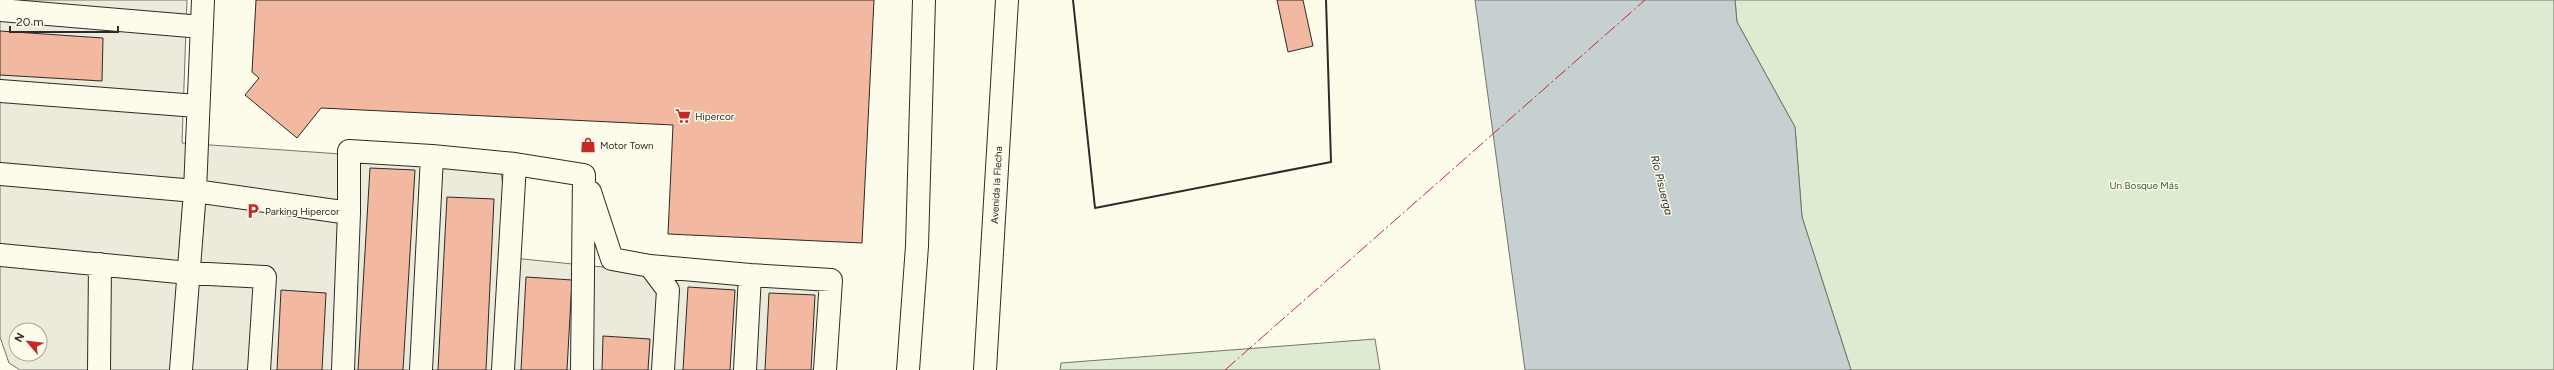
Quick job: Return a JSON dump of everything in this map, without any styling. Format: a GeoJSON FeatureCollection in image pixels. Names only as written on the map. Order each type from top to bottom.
{"type":"FeatureCollection","features":[{"type":"Feature","properties":{"kind":"lane"},"geometry":{"type":"LineString","coordinates":[[181,370],[195,191],[197,106],[203,0]]}},
{"type":"Feature","properties":{"kind":"lane"},"geometry":{"type":"LineString","coordinates":[[908,370],[917,246],[924,0]]}},
{"type":"Feature","properties":{"kind":"lane","name":"Avenida la Flecha"},"geometry":{"type":"LineString","coordinates":[[985,370],[1007,0]]}},
{"type":"Feature","properties":{"kind":"lane"},"geometry":{"type":"LineString","coordinates":[[0,10],[202,27]]}},
{"type":"Feature","properties":{"kind":"lane"},"geometry":{"type":"LineString","coordinates":[[0,91],[197,106]]}},
{"type":"Feature","properties":{"kind":"lane"},"geometry":{"type":"LineString","coordinates":[[343,370],[349,213],[349,151],[432,156],[515,164],[584,175]]}},
{"type":"Feature","properties":{"kind":"lane"},"geometry":{"type":"LineString","coordinates":[[421,370],[432,156]]}},
{"type":"Feature","properties":{"kind":"lane"},"geometry":{"type":"LineString","coordinates":[[502,370],[515,164]]}},
{"type":"Feature","properties":{"kind":"lane"},"geometry":{"type":"LineString","coordinates":[[0,174],[195,191],[349,213]]}},
{"type":"Feature","properties":{"kind":"lane"},"geometry":{"type":"LineString","coordinates":[[584,175],[612,260],[650,266],[750,275],[831,280],[825,370]]}},
{"type":"Feature","properties":{"kind":"lane"},"geometry":{"type":"LineString","coordinates":[[582,370],[584,175]]}},
{"type":"Feature","properties":{"kind":"lane"},"geometry":{"type":"LineString","coordinates":[[0,255],[189,273],[265,277],[259,370]]}},
{"type":"Feature","properties":{"kind":"lane"},"geometry":{"type":"LineString","coordinates":[[100,264],[100,370]]}},
{"type":"Feature","properties":{"kind":"lane"},"geometry":{"type":"LineString","coordinates":[[650,266],[668,290],[663,370]]}},
{"type":"Feature","properties":{"kind":"lane"},"geometry":{"type":"LineString","coordinates":[[745,370],[750,275]]}},
{"type":"Feature","properties":{"kind":"green space","name":"Un Bosque Más"},"geometry":{"type":"Polygon","coordinates":[[[1735,0],[2554,0],[2554,370],[1851,370],[1802,217],[1795,127],[1737,22],[1735,0]]]}},
{"type":"Feature","properties":{"kind":"green space"},"geometry":{"type":"Polygon","coordinates":[[[1375,339],[1380,370],[1060,370],[1061,363],[1375,339]]]}},
{"type":"Feature","properties":{"kind":"shaded area","name":"Parking Hipercor"},"geometry":{"type":"Polygon","coordinates":[[[0,0],[187,0],[182,143],[500,165],[513,258],[831,290],[827,370],[20,370],[9,363],[48,362],[48,322],[8,322],[8,360],[0,337],[0,0]]]}},
{"type":"Feature","properties":{"kind":"water","name":"Río Pisuerga"},"geometry":{"type":"Polygon","coordinates":[[[1475,0],[1735,0],[1737,22],[1795,127],[1802,217],[1851,370],[1525,370],[1475,0]]]}},
{"type":"Feature","properties":{"kind":"building","name":"Hipercor"},"geometry":{"type":"Polygon","coordinates":[[[256,0],[874,0],[862,243],[668,234],[673,125],[321,108],[297,138],[245,95],[259,78],[252,72],[256,0]]]}},
{"type":"Feature","properties":{"kind":"building"},"geometry":{"type":"Polygon","coordinates":[[[1277,0],[1303,0],[1313,46],[1288,52],[1277,0]]]}},
{"type":"Feature","properties":{"kind":"building"},"geometry":{"type":"Polygon","coordinates":[[[0,31],[103,38],[102,81],[0,75],[0,31]]]}},
{"type":"Feature","properties":{"kind":"building"},"geometry":{"type":"Polygon","coordinates":[[[370,168],[415,170],[403,370],[358,370],[370,168]]]}},
{"type":"Feature","properties":{"kind":"building"},"geometry":{"type":"Polygon","coordinates":[[[447,197],[494,199],[486,370],[438,370],[447,197]]]}},
{"type":"Feature","properties":{"kind":"building"},"geometry":{"type":"Polygon","coordinates":[[[526,277],[572,280],[567,370],[521,370],[526,277]]]}},
{"type":"Feature","properties":{"kind":"building"},"geometry":{"type":"Polygon","coordinates":[[[688,287],[735,290],[730,370],[683,370],[688,287]]]}},
{"type":"Feature","properties":{"kind":"building"},"geometry":{"type":"Polygon","coordinates":[[[281,290],[326,293],[322,370],[277,370],[281,290]]]}},
{"type":"Feature","properties":{"kind":"building"},"geometry":{"type":"Polygon","coordinates":[[[769,293],[815,295],[811,370],[765,370],[769,293]]]}},
{"type":"Feature","properties":{"kind":"building"},"geometry":{"type":"Polygon","coordinates":[[[603,336],[650,339],[648,370],[602,370],[603,336]]]}},
{"type":"Feature","properties":{"kind":"wall"},"geometry":{"type":"LineString","coordinates":[[1073,0],[1095,208],[1331,162],[1326,0]]}},
{"type":"Feature","properties":{"kind":"power"},"geometry":{"type":"LineString","coordinates":[[1225,370],[1645,0]]}},
{"type":"Feature","properties":{"kind":"place","name":"Hipercor"},"geometry":{"type":"Point","coordinates":[683,116]}},
{"type":"Feature","properties":{"kind":"place","name":"Motor Town"},"geometry":{"type":"Point","coordinates":[588,145]}},
{"type":"Feature","properties":{"kind":"place","name":"Parking Hipercor"},"geometry":{"type":"Point","coordinates":[253,211]}}]}
